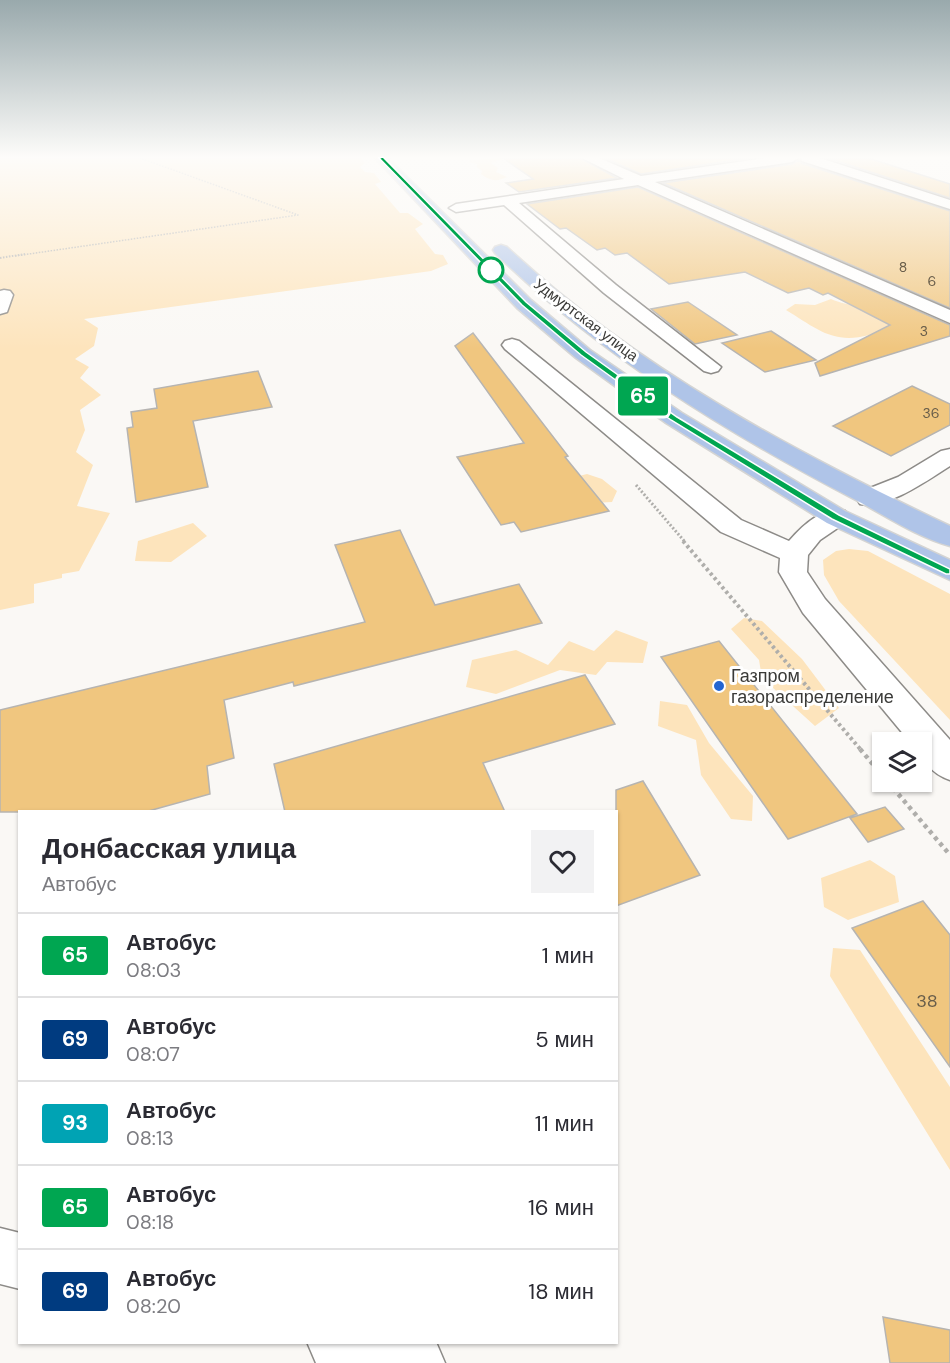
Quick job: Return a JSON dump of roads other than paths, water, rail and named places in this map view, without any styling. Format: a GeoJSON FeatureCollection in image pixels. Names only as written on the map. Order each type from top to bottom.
{"type":"FeatureCollection","features":[{"type":"Feature","properties":{"kind":"main road","name":"Удмуртская улица"},"geometry":{"type":"LineString","coordinates":[[443,222],[524,304],[583,354],[674,418],[836,517],[950,572]]}},
{"type":"Feature","properties":{"kind":"main road","name":"Удмуртская улица"},"geometry":{"type":"LineString","coordinates":[[488,238],[554,299],[623,350],[700,401],[869,498],[950,537]]}},
{"type":"Feature","properties":{"kind":"main road"},"geometry":{"type":"LineString","coordinates":[[836,517],[869,498]]}},
{"type":"Feature","properties":{"kind":"street"},"geometry":{"type":"LineString","coordinates":[[532,222],[610,290],[711,367]]}},
{"type":"Feature","properties":{"kind":"street"},"geometry":{"type":"LineString","coordinates":[[731,222],[950,317]]}},
{"type":"Feature","properties":{"kind":"street"},"geometry":{"type":"LineString","coordinates":[[512,345],[731,526],[794,554]]}},
{"type":"Feature","properties":{"kind":"street"},"geometry":{"type":"LineString","coordinates":[[869,498],[907,482],[950,456]]}},
{"type":"Feature","properties":{"kind":"street"},"geometry":{"type":"LineString","coordinates":[[836,517],[810,534],[794,554],[793,572],[814,606],[950,765]]}},
{"type":"Feature","properties":{"kind":"street"},"geometry":{"type":"LineString","coordinates":[[0,1256],[18,1260]]}},
{"type":"Feature","properties":{"kind":"street"},"geometry":{"type":"LineString","coordinates":[[344,1344],[415,1363]]}},
{"type":"Feature","properties":{"kind":"place","name":"Газпром газораспределение"},"geometry":{"type":"Point","coordinates":[719,686]}}]}
